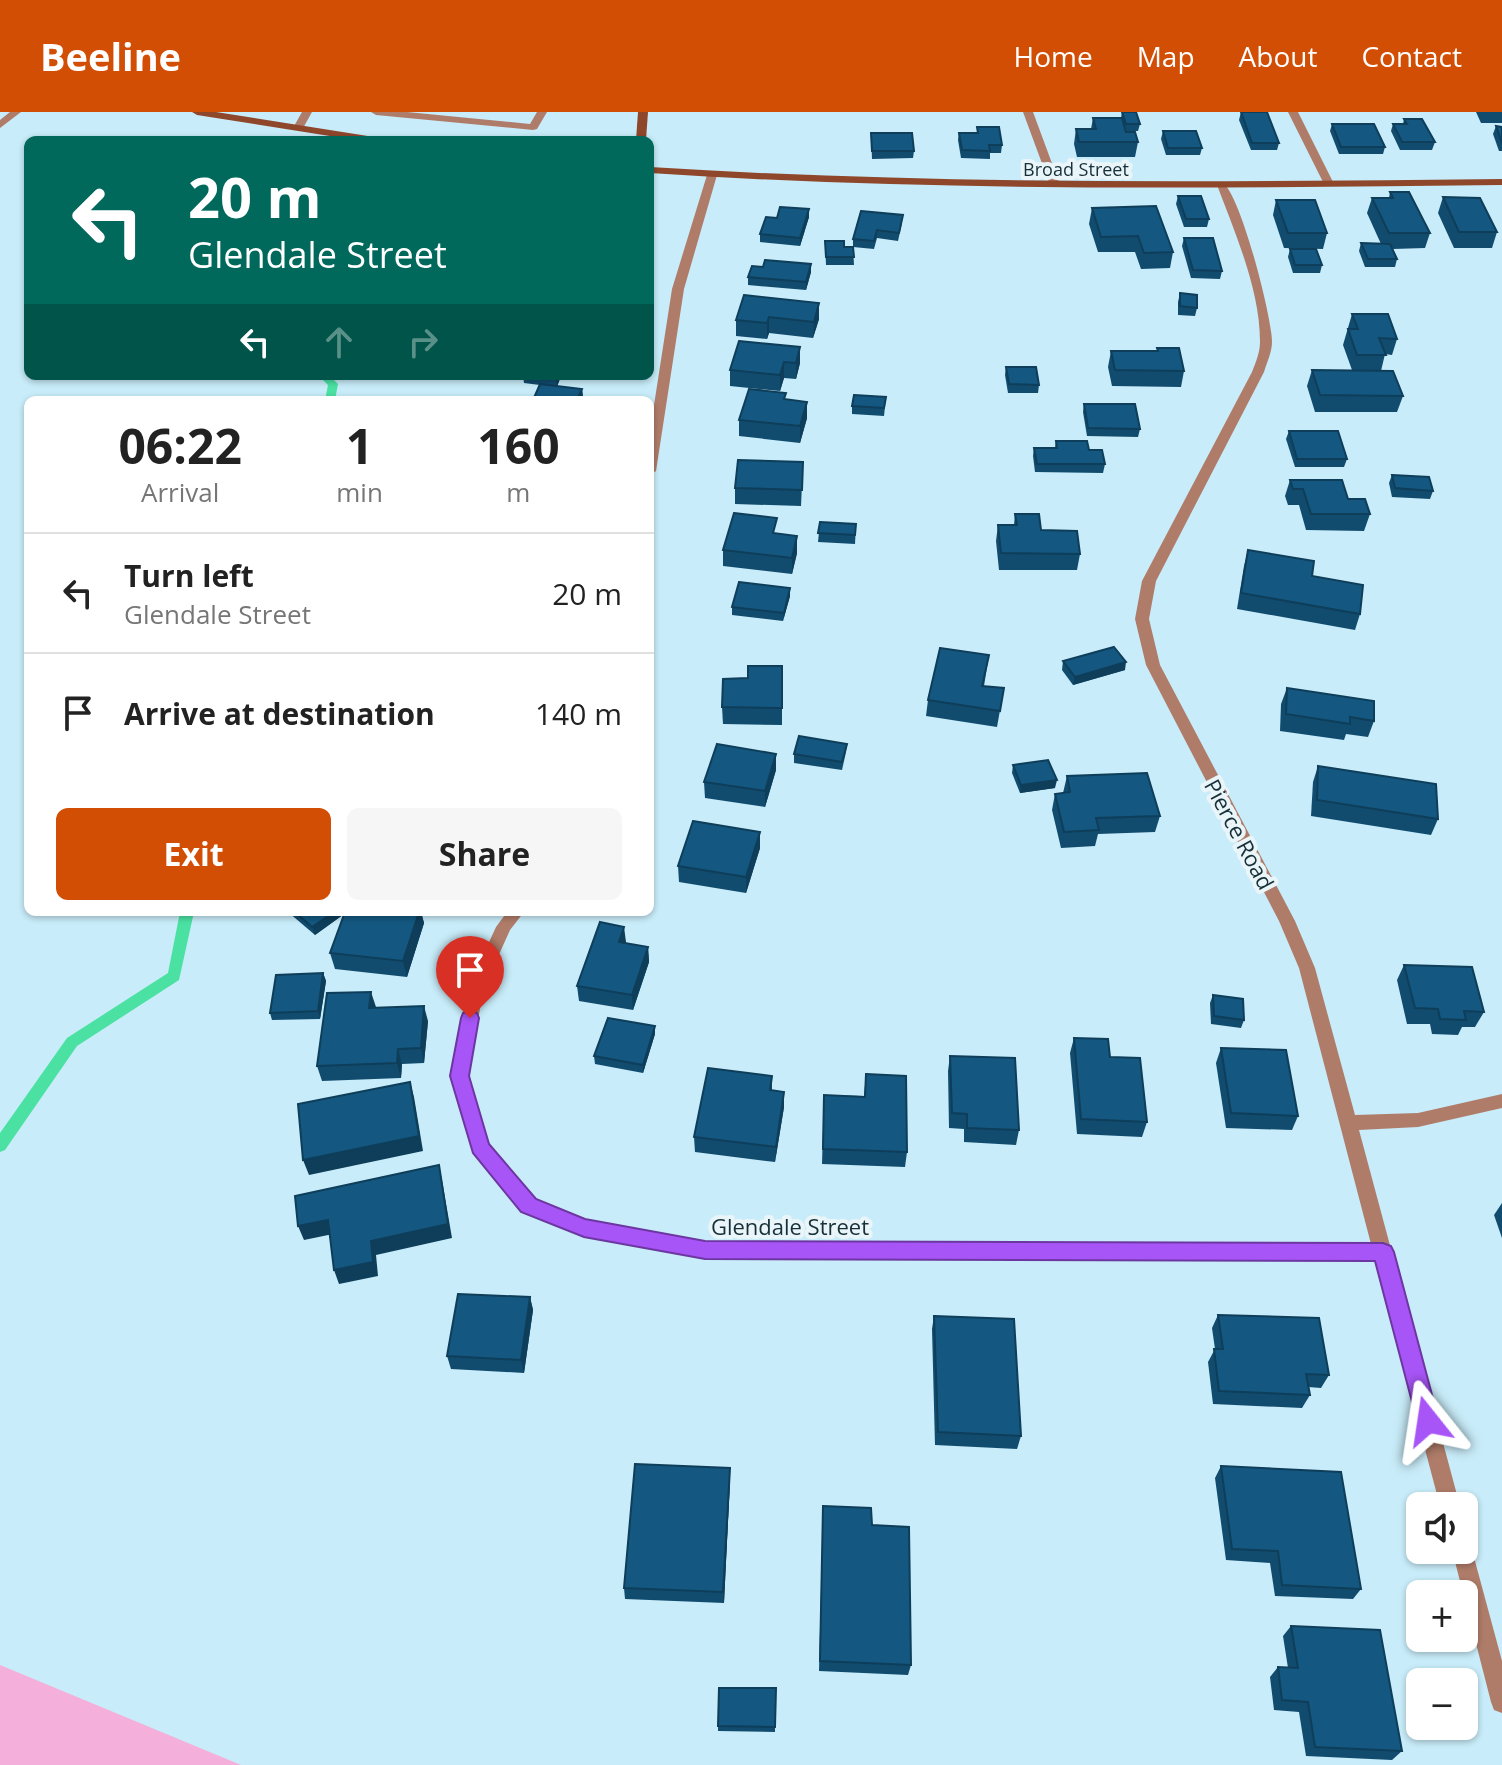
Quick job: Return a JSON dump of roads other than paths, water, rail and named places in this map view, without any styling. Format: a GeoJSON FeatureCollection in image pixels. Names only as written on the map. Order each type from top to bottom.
{"type":"FeatureCollection","features":[{"type":"Feature","properties":{"kind":"main road"},"geometry":{"type":"LineString","coordinates":[[197,112],[349,136]]}},
{"type":"Feature","properties":{"kind":"main road"},"geometry":{"type":"LineString","coordinates":[[641,136],[643,112]]}},
{"type":"Feature","properties":{"kind":"main road","name":"Broad Street"},"geometry":{"type":"LineString","coordinates":[[654,170],[929,185],[1502,182]]}},
{"type":"Feature","properties":{"kind":"street"},"geometry":{"type":"LineString","coordinates":[[0,125],[16,112]]}},
{"type":"Feature","properties":{"kind":"street"},"geometry":{"type":"LineString","coordinates":[[298,128],[307,112]]}},
{"type":"Feature","properties":{"kind":"street"},"geometry":{"type":"LineString","coordinates":[[376,112],[533,127],[542,112]]}},
{"type":"Feature","properties":{"kind":"street"},"geometry":{"type":"LineString","coordinates":[[1028,112],[1055,185]]}},
{"type":"Feature","properties":{"kind":"street"},"geometry":{"type":"LineString","coordinates":[[1293,112],[1329,184]]}},
{"type":"Feature","properties":{"kind":"street"},"geometry":{"type":"LineString","coordinates":[[654,445],[678,289],[712,175]]}},
{"type":"Feature","properties":{"kind":"street","name":"Pierce Road"},"geometry":{"type":"LineString","coordinates":[[1222,185],[1239,230],[1263,321],[1265,353],[1149,581],[1142,619],[1160,682],[1287,921],[1307,968],[1351,1123],[1446,1492]]}},
{"type":"Feature","properties":{"kind":"street","name":"Glendale Street"},"geometry":{"type":"LineString","coordinates":[[513,916],[504,927],[475,990],[460,1076],[480,1147],[528,1206],[584,1228],[705,1250],[1383,1252]]}},
{"type":"Feature","properties":{"kind":"street"},"geometry":{"type":"LineString","coordinates":[[1351,1123],[1418,1120],[1502,1101]]}},
{"type":"Feature","properties":{"kind":"street"},"geometry":{"type":"LineString","coordinates":[[1466,1564],[1502,1702]]}},
{"type":"Feature","properties":{"kind":"waterway"},"geometry":{"type":"LineString","coordinates":[[328,380],[333,384],[331,396]]}},
{"type":"Feature","properties":{"kind":"waterway"},"geometry":{"type":"LineString","coordinates":[[0,1145],[72,1042],[174,976],[186,916]]}}]}
